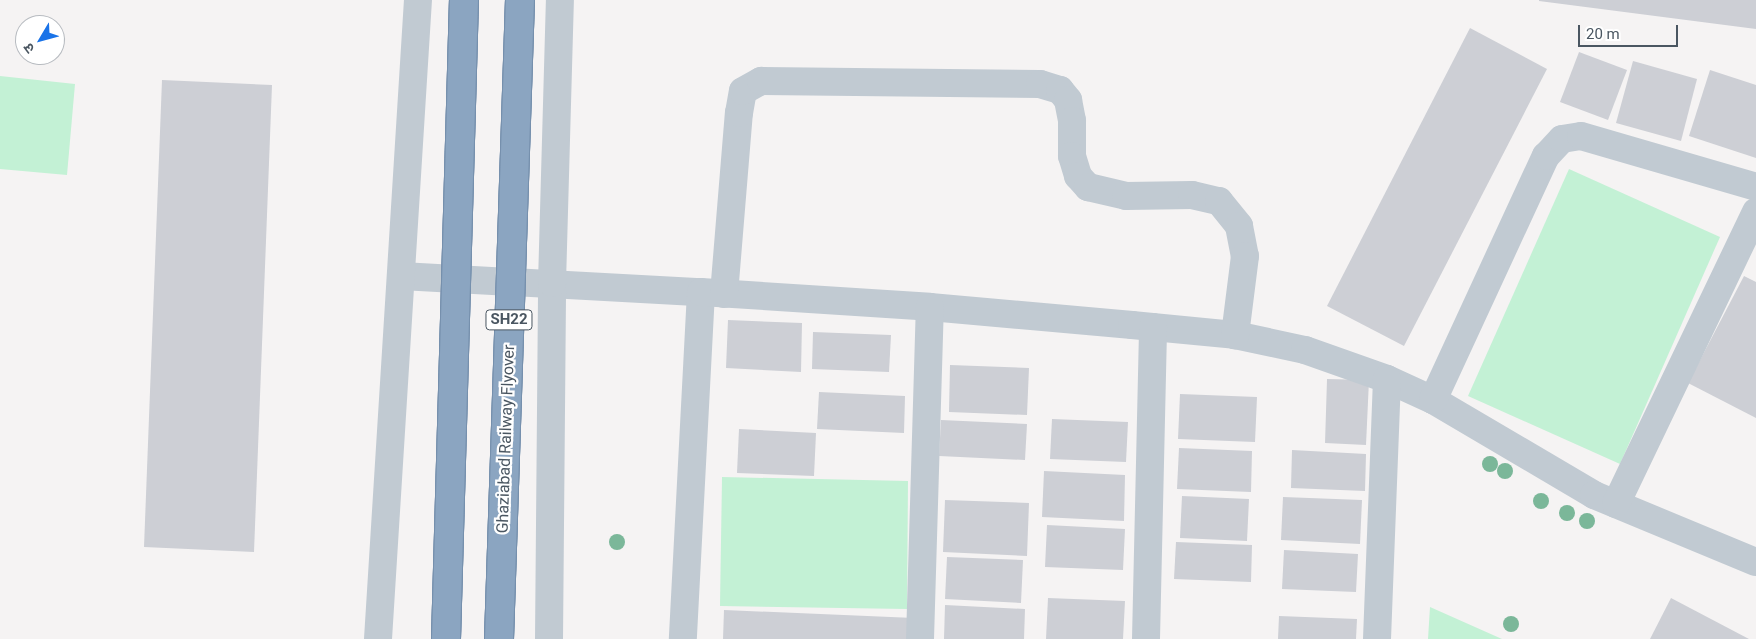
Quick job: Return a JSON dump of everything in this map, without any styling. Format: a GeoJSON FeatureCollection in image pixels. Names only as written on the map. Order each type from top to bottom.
{"type":"FeatureCollection","features":[{"type":"Feature","properties":{"kind":"highway"},"geometry":{"type":"LineString","coordinates":[[446,639],[464,0]]}},
{"type":"Feature","properties":{"kind":"highway","name":"Ghaziabad Railway Flyover"},"geometry":{"type":"LineString","coordinates":[[499,639],[520,0]]}},
{"type":"Feature","properties":{"kind":"street"},"geometry":{"type":"LineString","coordinates":[[378,639],[418,0]]}},
{"type":"Feature","properties":{"kind":"street"},"geometry":{"type":"LineString","coordinates":[[549,639],[552,284],[560,0]]}},
{"type":"Feature","properties":{"kind":"street"},"geometry":{"type":"LineString","coordinates":[[683,639],[713,293],[738,113],[743,92],[761,81],[1040,84],[1060,90],[1068,100],[1072,121],[1072,156],[1078,176],[1088,187],[1126,196],[1192,195],[1219,201],[1239,226],[1245,256],[1235,335]]}},
{"type":"Feature","properties":{"kind":"street"},"geometry":{"type":"LineString","coordinates":[[1433,400],[1546,156],[1562,139],[1581,136],[1756,187]]}},
{"type":"Feature","properties":{"kind":"street"},"geometry":{"type":"LineString","coordinates":[[1616,504],[1756,212]]}},
{"type":"Feature","properties":{"kind":"street"},"geometry":{"type":"LineString","coordinates":[[401,276],[930,307],[1235,335],[1305,350],[1387,379],[1433,400],[1586,490],[1756,562]]}},
{"type":"Feature","properties":{"kind":"street"},"geometry":{"type":"LineString","coordinates":[[920,639],[930,307]]}},
{"type":"Feature","properties":{"kind":"street"},"geometry":{"type":"LineString","coordinates":[[1146,639],[1153,327]]}},
{"type":"Feature","properties":{"kind":"street"},"geometry":{"type":"LineString","coordinates":[[1378,639],[1387,379]]}},
{"type":"Feature","properties":{"kind":"green space"},"geometry":{"type":"Polygon","coordinates":[[[0,76],[75,84],[67,175],[0,169],[0,76]]]}},
{"type":"Feature","properties":{"kind":"green space"},"geometry":{"type":"Polygon","coordinates":[[[1569,169],[1720,237],[1620,464],[1468,396],[1569,169]]]}},
{"type":"Feature","properties":{"kind":"green space"},"geometry":{"type":"Polygon","coordinates":[[[722,477],[908,481],[907,609],[720,606],[722,477]]]}},
{"type":"Feature","properties":{"kind":"green space"},"geometry":{"type":"Polygon","coordinates":[[[1430,607],[1502,639],[1428,639],[1430,607]]]}},
{"type":"Feature","properties":{"kind":"building"},"geometry":{"type":"Polygon","coordinates":[[[1756,0],[1756,29],[1539,1],[1756,0]]]}},
{"type":"Feature","properties":{"kind":"building"},"geometry":{"type":"Polygon","coordinates":[[[1470,28],[1547,69],[1404,346],[1327,306],[1470,28]]]}},
{"type":"Feature","properties":{"kind":"building"},"geometry":{"type":"Polygon","coordinates":[[[1579,52],[1627,70],[1608,120],[1560,102],[1579,52]]]}},
{"type":"Feature","properties":{"kind":"building"},"geometry":{"type":"Polygon","coordinates":[[[1633,61],[1697,79],[1681,141],[1616,123],[1633,61]]]}},
{"type":"Feature","properties":{"kind":"building"},"geometry":{"type":"Polygon","coordinates":[[[1710,70],[1756,85],[1756,158],[1689,136],[1710,70]]]}},
{"type":"Feature","properties":{"kind":"building"},"geometry":{"type":"Polygon","coordinates":[[[162,80],[272,85],[254,552],[144,547],[162,80]]]}},
{"type":"Feature","properties":{"kind":"building"},"geometry":{"type":"Polygon","coordinates":[[[1744,276],[1756,282],[1756,418],[1688,383],[1744,276]]]}},
{"type":"Feature","properties":{"kind":"building"},"geometry":{"type":"Polygon","coordinates":[[[728,320],[802,323],[801,372],[726,368],[728,320]]]}},
{"type":"Feature","properties":{"kind":"building"},"geometry":{"type":"Polygon","coordinates":[[[813,332],[891,335],[889,372],[812,369],[813,332]]]}},
{"type":"Feature","properties":{"kind":"building"},"geometry":{"type":"Polygon","coordinates":[[[950,365],[1029,368],[1027,415],[949,412],[950,365]]]}},
{"type":"Feature","properties":{"kind":"building"},"geometry":{"type":"Polygon","coordinates":[[[1327,379],[1369,380],[1366,445],[1325,443],[1327,379]]]}},
{"type":"Feature","properties":{"kind":"building"},"geometry":{"type":"Polygon","coordinates":[[[819,392],[905,396],[904,433],[817,429],[819,392]]]}},
{"type":"Feature","properties":{"kind":"building"},"geometry":{"type":"Polygon","coordinates":[[[1180,394],[1257,397],[1255,442],[1178,439],[1180,394]]]}},
{"type":"Feature","properties":{"kind":"building"},"geometry":{"type":"Polygon","coordinates":[[[1052,419],[1128,422],[1126,462],[1050,459],[1052,419]]]}},
{"type":"Feature","properties":{"kind":"building"},"geometry":{"type":"Polygon","coordinates":[[[941,420],[1027,424],[1025,460],[939,456],[941,420]]]}},
{"type":"Feature","properties":{"kind":"building"},"geometry":{"type":"Polygon","coordinates":[[[739,429],[816,433],[814,476],[737,473],[739,429]]]}},
{"type":"Feature","properties":{"kind":"building"},"geometry":{"type":"Polygon","coordinates":[[[1179,448],[1252,451],[1251,492],[1177,489],[1179,448]]]}},
{"type":"Feature","properties":{"kind":"building"},"geometry":{"type":"Polygon","coordinates":[[[1292,450],[1366,454],[1365,491],[1291,488],[1292,450]]]}},
{"type":"Feature","properties":{"kind":"building"},"geometry":{"type":"Polygon","coordinates":[[[1044,471],[1125,475],[1124,521],[1042,517],[1044,471]]]}},
{"type":"Feature","properties":{"kind":"building"},"geometry":{"type":"Polygon","coordinates":[[[1182,496],[1249,499],[1247,541],[1180,538],[1182,496]]]}},
{"type":"Feature","properties":{"kind":"building"},"geometry":{"type":"Polygon","coordinates":[[[1283,497],[1362,500],[1360,544],[1281,540],[1283,497]]]}},
{"type":"Feature","properties":{"kind":"building"},"geometry":{"type":"Polygon","coordinates":[[[945,500],[1029,503],[1027,556],[943,552],[945,500]]]}},
{"type":"Feature","properties":{"kind":"building"},"geometry":{"type":"Polygon","coordinates":[[[1047,525],[1125,529],[1123,570],[1045,567],[1047,525]]]}},
{"type":"Feature","properties":{"kind":"building"},"geometry":{"type":"Polygon","coordinates":[[[1176,542],[1252,545],[1251,582],[1174,579],[1176,542]]]}},
{"type":"Feature","properties":{"kind":"building"},"geometry":{"type":"Polygon","coordinates":[[[1284,550],[1358,554],[1356,592],[1282,589],[1284,550]]]}},
{"type":"Feature","properties":{"kind":"building"},"geometry":{"type":"Polygon","coordinates":[[[947,557],[1023,560],[1021,603],[945,599],[947,557]]]}},
{"type":"Feature","properties":{"kind":"building"},"geometry":{"type":"Polygon","coordinates":[[[1048,598],[1125,601],[1123,639],[1046,639],[1048,598]]]}},
{"type":"Feature","properties":{"kind":"building"},"geometry":{"type":"Polygon","coordinates":[[[1671,598],[1749,639],[1650,639],[1671,598]]]}},
{"type":"Feature","properties":{"kind":"building"},"geometry":{"type":"Polygon","coordinates":[[[945,605],[1025,609],[1024,639],[944,639],[945,605]]]}},
{"type":"Feature","properties":{"kind":"building"},"geometry":{"type":"Polygon","coordinates":[[[724,610],[914,618],[913,639],[723,639],[724,610]]]}},
{"type":"Feature","properties":{"kind":"building"},"geometry":{"type":"Polygon","coordinates":[[[1279,616],[1357,619],[1356,639],[1278,639],[1279,616]]]}}]}
